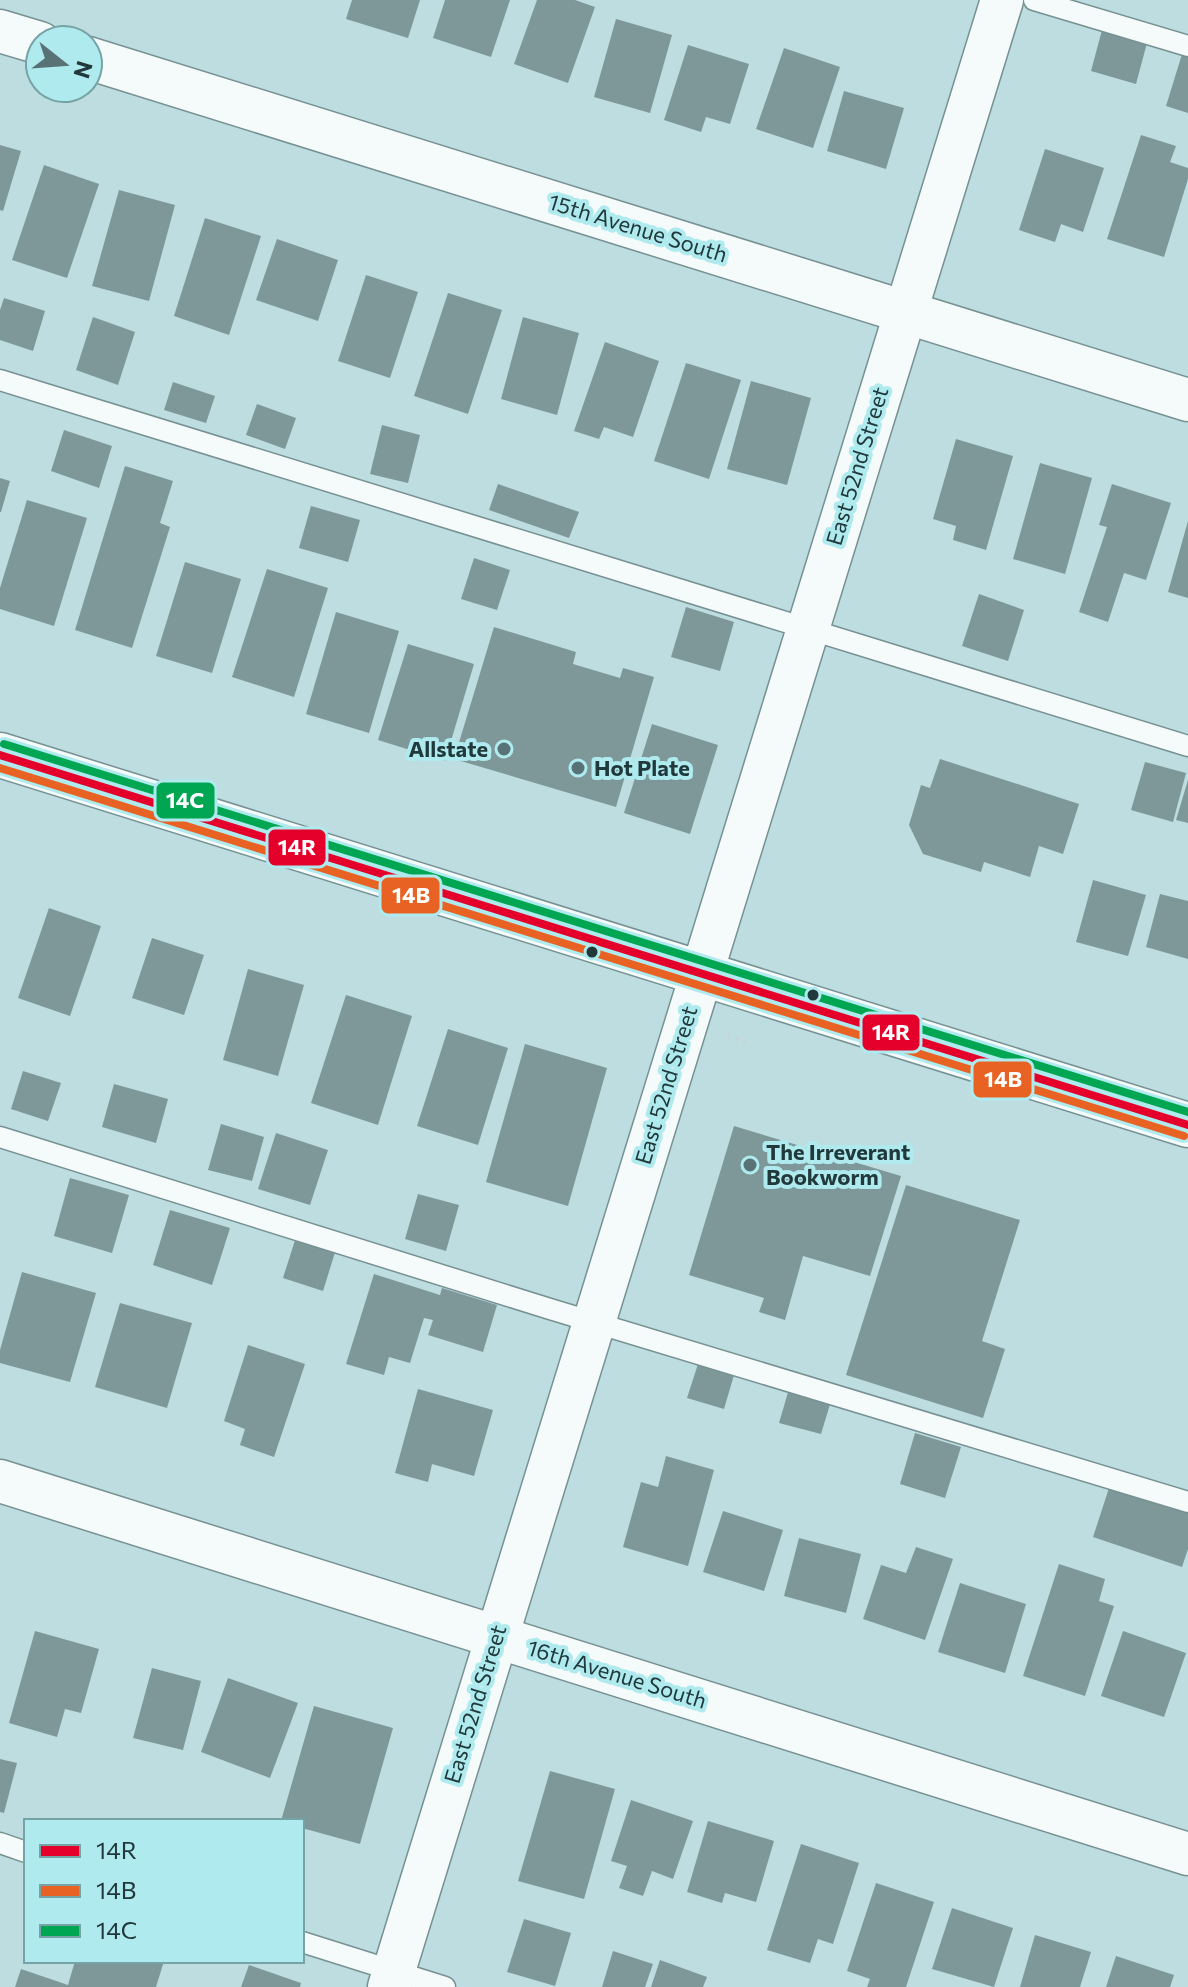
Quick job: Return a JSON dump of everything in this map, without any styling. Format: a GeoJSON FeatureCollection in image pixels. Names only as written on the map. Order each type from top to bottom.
{"type":"FeatureCollection","features":[{"type":"Feature","properties":{"kind":"street","name":"East 52nd Street"},"geometry":{"type":"LineString","coordinates":[[392,1980],[1002,0]]}},
{"type":"Feature","properties":{"kind":"street"},"geometry":{"type":"LineString","coordinates":[[0,31],[24,38]]}},
{"type":"Feature","properties":{"kind":"street","name":"15th Avenue South"},"geometry":{"type":"LineString","coordinates":[[104,63],[1188,400]]}},
{"type":"Feature","properties":{"kind":"street"},"geometry":{"type":"LineString","coordinates":[[0,755],[1188,1125]]}},
{"type":"Feature","properties":{"kind":"street","name":"16th Avenue South"},"geometry":{"type":"LineString","coordinates":[[0,1481],[1188,1854]]}},
{"type":"Feature","properties":{"kind":"lane"},"geometry":{"type":"LineString","coordinates":[[1034,0],[1188,46]]}},
{"type":"Feature","properties":{"kind":"lane"},"geometry":{"type":"LineString","coordinates":[[0,380],[1188,746]]}},
{"type":"Feature","properties":{"kind":"lane"},"geometry":{"type":"LineString","coordinates":[[0,1137],[593,1322],[1188,1502]]}},
{"type":"Feature","properties":{"kind":"lane"},"geometry":{"type":"LineString","coordinates":[[0,1843],[24,1851]]}},
{"type":"Feature","properties":{"kind":"lane"},"geometry":{"type":"LineString","coordinates":[[304,1943],[392,1980],[445,1987]]}},
{"type":"Feature","properties":{"kind":"building"},"geometry":{"type":"Polygon","coordinates":[[[352,0],[420,0],[408,38],[346,19],[352,0]]]}},
{"type":"Feature","properties":{"kind":"building"},"geometry":{"type":"Polygon","coordinates":[[[445,0],[510,0],[491,57],[433,38],[445,0]]]}},
{"type":"Feature","properties":{"kind":"building"},"geometry":{"type":"Polygon","coordinates":[[[537,0],[575,0],[595,7],[568,83],[514,64],[537,0]]]}},
{"type":"Feature","properties":{"kind":"building"},"geometry":{"type":"Polygon","coordinates":[[[616,19],[672,35],[650,113],[594,97],[616,19]]]}},
{"type":"Feature","properties":{"kind":"building"},"geometry":{"type":"Polygon","coordinates":[[[1102,30],[1147,43],[1136,84],[1091,71],[1102,30]]]}},
{"type":"Feature","properties":{"kind":"building"},"geometry":{"type":"Polygon","coordinates":[[[688,45],[749,64],[730,124],[706,117],[701,132],[664,120],[688,45]]]}},
{"type":"Feature","properties":{"kind":"building"},"geometry":{"type":"Polygon","coordinates":[[[784,48],[840,67],[813,148],[756,129],[784,48]]]}},
{"type":"Feature","properties":{"kind":"building"},"geometry":{"type":"Polygon","coordinates":[[[1183,51],[1188,52],[1188,113],[1166,106],[1183,51]]]}},
{"type":"Feature","properties":{"kind":"building"},"geometry":{"type":"Polygon","coordinates":[[[844,91],[904,108],[886,169],[827,151],[844,91]]]}},
{"type":"Feature","properties":{"kind":"building"},"geometry":{"type":"Polygon","coordinates":[[[1141,135],[1176,146],[1170,162],[1188,168],[1188,179],[1164,257],[1107,239],[1141,135]]]}},
{"type":"Feature","properties":{"kind":"building"},"geometry":{"type":"Polygon","coordinates":[[[0,145],[21,151],[3,211],[0,210],[0,145]]]}},
{"type":"Feature","properties":{"kind":"building"},"geometry":{"type":"Polygon","coordinates":[[[1045,149],[1104,168],[1083,232],[1061,224],[1055,242],[1019,230],[1045,149]]]}},
{"type":"Feature","properties":{"kind":"building"},"geometry":{"type":"Polygon","coordinates":[[[44,165],[99,184],[67,278],[12,260],[44,165]]]}},
{"type":"Feature","properties":{"kind":"building"},"geometry":{"type":"Polygon","coordinates":[[[119,190],[175,205],[149,301],[92,286],[119,190]]]}},
{"type":"Feature","properties":{"kind":"building"},"geometry":{"type":"Polygon","coordinates":[[[205,218],[261,236],[229,335],[174,316],[205,218]]]}},
{"type":"Feature","properties":{"kind":"building"},"geometry":{"type":"Polygon","coordinates":[[[277,239],[338,260],[318,321],[256,300],[277,239]]]}},
{"type":"Feature","properties":{"kind":"building"},"geometry":{"type":"Polygon","coordinates":[[[366,275],[418,292],[390,378],[338,361],[366,275]]]}},
{"type":"Feature","properties":{"kind":"building"},"geometry":{"type":"Polygon","coordinates":[[[448,293],[502,310],[468,414],[414,396],[448,293]]]}},
{"type":"Feature","properties":{"kind":"building"},"geometry":{"type":"Polygon","coordinates":[[[4,298],[45,311],[33,351],[0,340],[0,310],[4,298]]]}},
{"type":"Feature","properties":{"kind":"building"},"geometry":{"type":"Polygon","coordinates":[[[93,317],[135,332],[118,385],[76,370],[93,317]]]}},
{"type":"Feature","properties":{"kind":"building"},"geometry":{"type":"Polygon","coordinates":[[[523,317],[579,333],[557,415],[501,399],[523,317]]]}},
{"type":"Feature","properties":{"kind":"building"},"geometry":{"type":"Polygon","coordinates":[[[605,342],[659,361],[633,437],[604,427],[599,439],[574,431],[605,342]]]}},
{"type":"Feature","properties":{"kind":"building"},"geometry":{"type":"Polygon","coordinates":[[[686,363],[741,380],[709,479],[654,461],[686,363]]]}},
{"type":"Feature","properties":{"kind":"building"},"geometry":{"type":"Polygon","coordinates":[[[751,381],[811,398],[787,485],[727,469],[751,381]]]}},
{"type":"Feature","properties":{"kind":"building"},"geometry":{"type":"Polygon","coordinates":[[[173,382],[215,396],[206,423],[164,410],[173,382]]]}},
{"type":"Feature","properties":{"kind":"building"},"geometry":{"type":"Polygon","coordinates":[[[257,404],[296,418],[285,449],[246,435],[257,404]]]}},
{"type":"Feature","properties":{"kind":"building"},"geometry":{"type":"Polygon","coordinates":[[[382,425],[420,435],[408,483],[370,474],[382,425]]]}},
{"type":"Feature","properties":{"kind":"building"},"geometry":{"type":"Polygon","coordinates":[[[64,430],[112,446],[99,488],[51,471],[64,430]]]}},
{"type":"Feature","properties":{"kind":"building"},"geometry":{"type":"Polygon","coordinates":[[[956,439],[1013,456],[986,550],[953,540],[956,526],[933,519],[956,439]]]}},
{"type":"Feature","properties":{"kind":"building"},"geometry":{"type":"Polygon","coordinates":[[[1040,463],[1092,478],[1065,574],[1013,559],[1040,463]]]}},
{"type":"Feature","properties":{"kind":"building"},"geometry":{"type":"Polygon","coordinates":[[[125,466],[173,481],[160,523],[170,527],[132,648],[75,630],[125,466]]]}},
{"type":"Feature","properties":{"kind":"building"},"geometry":{"type":"Polygon","coordinates":[[[0,478],[10,481],[1,512],[0,512],[0,478]]]}},
{"type":"Feature","properties":{"kind":"building"},"geometry":{"type":"Polygon","coordinates":[[[498,484],[579,512],[569,538],[489,510],[498,484]]]}},
{"type":"Feature","properties":{"kind":"building"},"geometry":{"type":"Polygon","coordinates":[[[1112,484],[1171,503],[1146,580],[1124,573],[1108,622],[1079,612],[1107,527],[1099,525],[1112,484]]]}},
{"type":"Feature","properties":{"kind":"building"},"geometry":{"type":"Polygon","coordinates":[[[27,500],[87,518],[54,626],[0,609],[0,588],[27,500]]]}},
{"type":"Feature","properties":{"kind":"building"},"geometry":{"type":"Polygon","coordinates":[[[311,506],[360,520],[348,562],[299,548],[311,506]]]}},
{"type":"Feature","properties":{"kind":"building"},"geometry":{"type":"Polygon","coordinates":[[[1188,521],[1188,598],[1168,592],[1188,521]]]}},
{"type":"Feature","properties":{"kind":"building"},"geometry":{"type":"Polygon","coordinates":[[[474,558],[510,570],[497,610],[461,599],[474,558]]]}},
{"type":"Feature","properties":{"kind":"building"},"geometry":{"type":"Polygon","coordinates":[[[185,562],[241,579],[212,673],[156,656],[185,562]]]}},
{"type":"Feature","properties":{"kind":"building"},"geometry":{"type":"Polygon","coordinates":[[[267,569],[328,588],[294,697],[232,677],[267,569]]]}},
{"type":"Feature","properties":{"kind":"building"},"geometry":{"type":"Polygon","coordinates":[[[979,594],[1024,610],[1008,661],[962,646],[979,594]]]}},
{"type":"Feature","properties":{"kind":"building"},"geometry":{"type":"Polygon","coordinates":[[[686,607],[734,622],[720,671],[671,657],[686,607]]]}},
{"type":"Feature","properties":{"kind":"building"},"geometry":{"type":"Polygon","coordinates":[[[336,612],[399,631],[369,733],[306,714],[336,612]]]}},
{"type":"Feature","properties":{"kind":"building"},"geometry":{"type":"Polygon","coordinates":[[[494,627],[576,652],[573,664],[620,678],[623,668],[654,677],[616,807],[454,759],[494,627]]]}},
{"type":"Feature","properties":{"kind":"building"},"geometry":{"type":"Polygon","coordinates":[[[408,644],[474,664],[445,761],[378,740],[408,644]]]}},
{"type":"Feature","properties":{"kind":"building"},"geometry":{"type":"Polygon","coordinates":[[[652,724],[718,745],[690,834],[624,813],[652,724]]]}},
{"type":"Feature","properties":{"kind":"building"},"geometry":{"type":"Polygon","coordinates":[[[940,759],[1079,804],[1063,854],[1039,846],[1030,877],[984,862],[981,872],[923,854],[909,825],[921,785],[930,788],[940,759]]]}},
{"type":"Feature","properties":{"kind":"building"},"geometry":{"type":"Polygon","coordinates":[[[1145,762],[1186,773],[1173,822],[1131,810],[1145,762]]]}},
{"type":"Feature","properties":{"kind":"building"},"geometry":{"type":"Polygon","coordinates":[[[1188,780],[1188,823],[1176,820],[1188,780]]]}},
{"type":"Feature","properties":{"kind":"building"},"geometry":{"type":"Polygon","coordinates":[[[1093,880],[1146,895],[1128,956],[1076,942],[1093,880]]]}},
{"type":"Feature","properties":{"kind":"building"},"geometry":{"type":"Polygon","coordinates":[[[1160,894],[1188,901],[1188,959],[1146,947],[1160,894]]]}},
{"type":"Feature","properties":{"kind":"building"},"geometry":{"type":"Polygon","coordinates":[[[49,908],[101,926],[70,1016],[18,998],[49,908]]]}},
{"type":"Feature","properties":{"kind":"building"},"geometry":{"type":"Polygon","coordinates":[[[152,938],[204,955],[184,1015],[132,998],[152,938]]]}},
{"type":"Feature","properties":{"kind":"building"},"geometry":{"type":"Polygon","coordinates":[[[248,969],[304,985],[278,1076],[223,1060],[248,969]]]}},
{"type":"Feature","properties":{"kind":"building"},"geometry":{"type":"Polygon","coordinates":[[[346,995],[412,1016],[378,1125],[311,1103],[346,995]]]}},
{"type":"Feature","properties":{"kind":"building"},"geometry":{"type":"Polygon","coordinates":[[[448,1029],[508,1048],[478,1145],[417,1126],[448,1029]]]}},
{"type":"Feature","properties":{"kind":"building"},"geometry":{"type":"Polygon","coordinates":[[[525,1044],[607,1068],[568,1206],[486,1182],[525,1044]]]}},
{"type":"Feature","properties":{"kind":"building"},"geometry":{"type":"Polygon","coordinates":[[[23,1071],[61,1083],[48,1121],[11,1109],[23,1071]]]}},
{"type":"Feature","properties":{"kind":"building"},"geometry":{"type":"Polygon","coordinates":[[[114,1084],[168,1099],[156,1143],[102,1127],[114,1084]]]}},
{"type":"Feature","properties":{"kind":"building"},"geometry":{"type":"Polygon","coordinates":[[[221,1124],[264,1137],[252,1181],[208,1170],[221,1124]]]}},
{"type":"Feature","properties":{"kind":"building"},"geometry":{"type":"Polygon","coordinates":[[[734,1126],[901,1176],[870,1276],[803,1256],[785,1320],[759,1312],[764,1298],[689,1275],[734,1126]]]}},
{"type":"Feature","properties":{"kind":"building"},"geometry":{"type":"Polygon","coordinates":[[[276,1133],[328,1150],[310,1205],[258,1189],[276,1133]]]}},
{"type":"Feature","properties":{"kind":"building"},"geometry":{"type":"Polygon","coordinates":[[[70,1178],[129,1195],[112,1253],[54,1236],[70,1178]]]}},
{"type":"Feature","properties":{"kind":"building"},"geometry":{"type":"Polygon","coordinates":[[[906,1185],[1020,1220],[982,1341],[1005,1349],[983,1418],[846,1375],[906,1185]]]}},
{"type":"Feature","properties":{"kind":"building"},"geometry":{"type":"Polygon","coordinates":[[[418,1194],[459,1205],[446,1251],[405,1239],[418,1194]]]}},
{"type":"Feature","properties":{"kind":"building"},"geometry":{"type":"Polygon","coordinates":[[[170,1210],[230,1228],[212,1285],[153,1265],[170,1210]]]}},
{"type":"Feature","properties":{"kind":"building"},"geometry":{"type":"Polygon","coordinates":[[[297,1234],[337,1246],[323,1291],[283,1278],[297,1234]]]}},
{"type":"Feature","properties":{"kind":"building"},"geometry":{"type":"Polygon","coordinates":[[[22,1272],[96,1293],[70,1382],[0,1363],[0,1350],[22,1272]]]}},
{"type":"Feature","properties":{"kind":"building"},"geometry":{"type":"Polygon","coordinates":[[[374,1274],[440,1295],[442,1288],[497,1305],[483,1352],[428,1335],[433,1320],[424,1318],[410,1363],[389,1357],[384,1375],[346,1364],[374,1274]]]}},
{"type":"Feature","properties":{"kind":"building"},"geometry":{"type":"Polygon","coordinates":[[[120,1303],[192,1323],[167,1408],[95,1387],[120,1303]]]}},
{"type":"Feature","properties":{"kind":"building"},"geometry":{"type":"Polygon","coordinates":[[[248,1345],[305,1364],[274,1457],[240,1445],[245,1429],[224,1421],[248,1345]]]}},
{"type":"Feature","properties":{"kind":"building"},"geometry":{"type":"Polygon","coordinates":[[[698,1364],[734,1375],[724,1409],[687,1398],[698,1364]]]}},
{"type":"Feature","properties":{"kind":"building"},"geometry":{"type":"Polygon","coordinates":[[[418,1389],[493,1410],[474,1476],[432,1464],[428,1482],[395,1473],[418,1389]]]}},
{"type":"Feature","properties":{"kind":"building"},"geometry":{"type":"Polygon","coordinates":[[[789,1389],[831,1401],[821,1434],[779,1423],[789,1389]]]}},
{"type":"Feature","properties":{"kind":"building"},"geometry":{"type":"Polygon","coordinates":[[[915,1433],[961,1447],[945,1498],[900,1484],[915,1433]]]}},
{"type":"Feature","properties":{"kind":"building"},"geometry":{"type":"Polygon","coordinates":[[[666,1456],[714,1470],[688,1566],[623,1547],[641,1482],[658,1487],[666,1456]]]}},
{"type":"Feature","properties":{"kind":"building"},"geometry":{"type":"Polygon","coordinates":[[[1110,1485],[1188,1511],[1188,1549],[1182,1567],[1093,1537],[1110,1485]]]}},
{"type":"Feature","properties":{"kind":"building"},"geometry":{"type":"Polygon","coordinates":[[[723,1511],[783,1530],[764,1591],[703,1572],[723,1511]]]}},
{"type":"Feature","properties":{"kind":"building"},"geometry":{"type":"Polygon","coordinates":[[[799,1538],[861,1554],[846,1613],[784,1596],[799,1538]]]}},
{"type":"Feature","properties":{"kind":"building"},"geometry":{"type":"Polygon","coordinates":[[[916,1547],[953,1559],[925,1640],[863,1619],[881,1565],[906,1573],[916,1547]]]}},
{"type":"Feature","properties":{"kind":"building"},"geometry":{"type":"Polygon","coordinates":[[[1059,1564],[1105,1579],[1099,1601],[1114,1606],[1085,1696],[1023,1676],[1059,1564]]]}},
{"type":"Feature","properties":{"kind":"building"},"geometry":{"type":"Polygon","coordinates":[[[960,1583],[1026,1604],[1005,1673],[938,1652],[960,1583]]]}},
{"type":"Feature","properties":{"kind":"building"},"geometry":{"type":"Polygon","coordinates":[[[35,1631],[99,1649],[81,1713],[65,1709],[57,1737],[9,1723],[35,1631]]]}},
{"type":"Feature","properties":{"kind":"building"},"geometry":{"type":"Polygon","coordinates":[[[1123,1631],[1186,1653],[1164,1717],[1101,1696],[1123,1631]]]}},
{"type":"Feature","properties":{"kind":"building"},"geometry":{"type":"Polygon","coordinates":[[[152,1668],[201,1681],[183,1750],[133,1738],[152,1668]]]}},
{"type":"Feature","properties":{"kind":"building"},"geometry":{"type":"Polygon","coordinates":[[[228,1678],[298,1703],[270,1778],[201,1752],[228,1678]]]}},
{"type":"Feature","properties":{"kind":"building"},"geometry":{"type":"Polygon","coordinates":[[[314,1706],[393,1728],[360,1844],[304,1829],[304,1819],[282,1819],[314,1706]]]}},
{"type":"Feature","properties":{"kind":"building"},"geometry":{"type":"Polygon","coordinates":[[[0,1759],[17,1763],[4,1813],[0,1812],[0,1759]]]}},
{"type":"Feature","properties":{"kind":"building"},"geometry":{"type":"Polygon","coordinates":[[[550,1771],[615,1789],[584,1899],[518,1881],[550,1771]]]}},
{"type":"Feature","properties":{"kind":"building"},"geometry":{"type":"Polygon","coordinates":[[[631,1800],[693,1821],[673,1879],[652,1871],[643,1896],[619,1888],[627,1866],[611,1861],[631,1800]]]}},
{"type":"Feature","properties":{"kind":"building"},"geometry":{"type":"Polygon","coordinates":[[[708,1821],[774,1841],[756,1902],[725,1893],[722,1903],[687,1892],[708,1821]]]}},
{"type":"Feature","properties":{"kind":"building"},"geometry":{"type":"Polygon","coordinates":[[[801,1844],[859,1863],[833,1944],[818,1939],[810,1963],[767,1950],[801,1844]]]}},
{"type":"Feature","properties":{"kind":"building"},"geometry":{"type":"Polygon","coordinates":[[[876,1883],[934,1902],[906,1987],[867,1987],[870,1979],[847,1971],[876,1883]]]}},
{"type":"Feature","properties":{"kind":"building"},"geometry":{"type":"Polygon","coordinates":[[[952,1908],[1013,1928],[994,1987],[932,1969],[952,1908]]]}},
{"type":"Feature","properties":{"kind":"building"},"geometry":{"type":"Polygon","coordinates":[[[524,1919],[571,1933],[555,1986],[507,1972],[524,1919]]]}},
{"type":"Feature","properties":{"kind":"building"},"geometry":{"type":"Polygon","coordinates":[[[1035,1935],[1091,1952],[1080,1987],[1020,1987],[1035,1935]]]}},
{"type":"Feature","properties":{"kind":"building"},"geometry":{"type":"Polygon","coordinates":[[[613,1951],[653,1964],[645,1987],[602,1987],[613,1951]]]}},
{"type":"Feature","properties":{"kind":"building"},"geometry":{"type":"Polygon","coordinates":[[[1116,1956],[1174,1975],[1170,1987],[1106,1987],[1116,1956]]]}},
{"type":"Feature","properties":{"kind":"building"},"geometry":{"type":"Polygon","coordinates":[[[660,1960],[707,1977],[703,1987],[651,1987],[660,1960]]]}},
{"type":"Feature","properties":{"kind":"building"},"geometry":{"type":"Polygon","coordinates":[[[74,1963],[163,1963],[156,1987],[15,1987],[21,1969],[68,1985],[74,1963]]]}},
{"type":"Feature","properties":{"kind":"building"},"geometry":{"type":"Polygon","coordinates":[[[249,1965],[301,1983],[300,1987],[241,1987],[249,1965]]]}},
{"type":"Feature","properties":{"kind":"transit line","name":"14C"},"geometry":{"type":"LineString","coordinates":[[4,744],[1188,1112]]}},
{"type":"Feature","properties":{"kind":"transit line","name":"14R"},"geometry":{"type":"LineString","coordinates":[[0,755],[1188,1125]]}},
{"type":"Feature","properties":{"kind":"transit line","name":"14B"},"geometry":{"type":"LineString","coordinates":[[0,768],[1184,1136]]}},
{"type":"Feature","properties":{"kind":"place","name":"Allstate"},"geometry":{"type":"Point","coordinates":[504,749]}},
{"type":"Feature","properties":{"kind":"place","name":"Hot Plate"},"geometry":{"type":"Point","coordinates":[578,768]}},
{"type":"Feature","properties":{"kind":"place","name":"The Irreverant Bookworm"},"geometry":{"type":"Point","coordinates":[750,1165]}}]}
